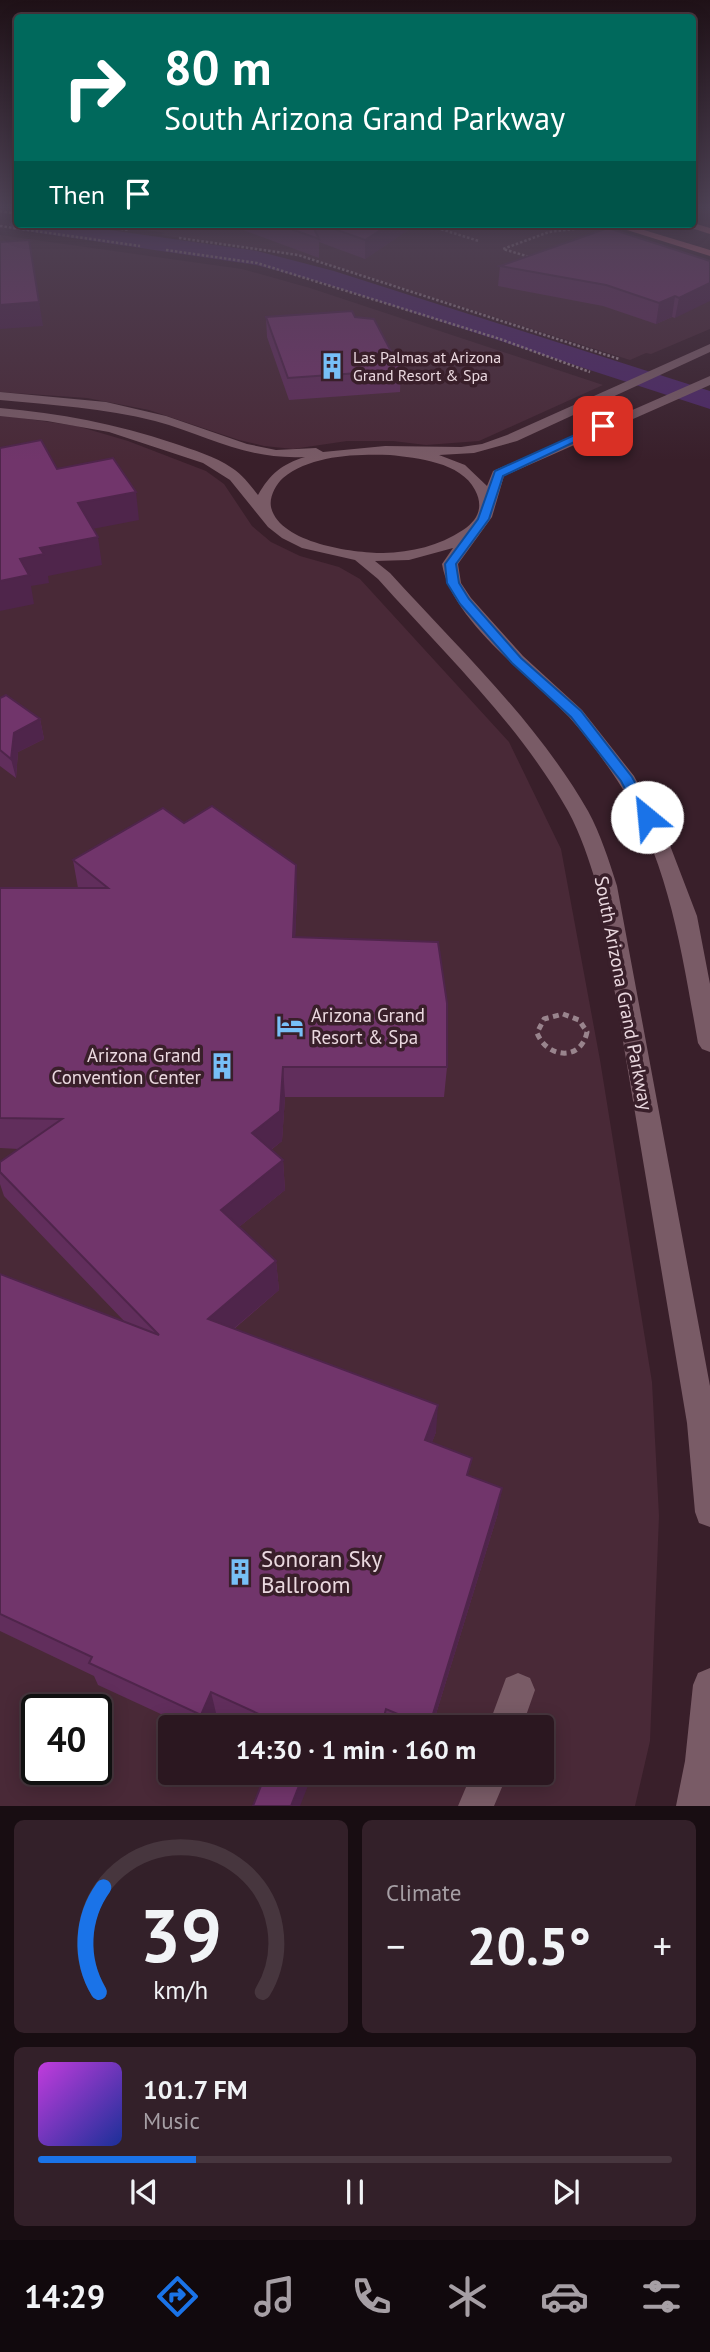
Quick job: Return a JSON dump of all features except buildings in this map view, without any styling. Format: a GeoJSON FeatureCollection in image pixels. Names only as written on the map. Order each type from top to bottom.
{"type":"FeatureCollection","features":[{"type":"Feature","properties":{"kind":"street"},"geometry":{"type":"LineString","coordinates":[[0,396],[106,407],[161,419],[244,448],[276,454],[385,450],[461,451],[479,449],[512,438],[710,348]]}},
{"type":"Feature","properties":{"kind":"street"},"geometry":{"type":"LineString","coordinates":[[710,380],[498,474],[484,519],[450,564],[453,583],[465,601],[517,660],[576,714],[627,780],[656,835],[686,916],[710,1044]]}},
{"type":"Feature","properties":{"kind":"street"},"geometry":{"type":"LineString","coordinates":[[0,412],[84,421],[128,431],[217,464],[235,477],[279,530],[300,542],[326,551],[359,556],[426,552],[453,542],[474,530]]}},
{"type":"Feature","properties":{"kind":"street"},"geometry":{"type":"LineString","coordinates":[[385,450],[418,454],[448,463],[471,475],[485,491],[488,508]]}},
{"type":"Feature","properties":{"kind":"street"},"geometry":{"type":"LineString","coordinates":[[267,516],[264,498],[272,482],[291,467],[308,460],[349,451]]}},
{"type":"Feature","properties":{"kind":"street","name":"South Arizona Grand Parkway"},"geometry":{"type":"LineString","coordinates":[[359,556],[384,576],[534,744],[565,787],[595,848],[607,886],[699,1409],[710,1512]]}},
{"type":"Feature","properties":{"kind":"street"},"geometry":{"type":"LineString","coordinates":[[694,1806],[703,1761],[710,1685]]}},
{"type":"Feature","properties":{"kind":"street"},"geometry":{"type":"LineString","coordinates":[[509,1715],[518,1690]]}},
{"type":"Feature","properties":{"kind":"street"},"geometry":{"type":"LineString","coordinates":[[476,1806],[485,1785]]}},
{"type":"Feature","properties":{"kind":"path"},"geometry":{"type":"LineString","coordinates":[[351,292],[500,339],[629,384]]}},
{"type":"Feature","properties":{"kind":"path"},"geometry":{"type":"LineString","coordinates":[[412,292],[655,372]]}},
{"type":"Feature","properties":{"kind":"path"},"geometry":{"type":"LineString","coordinates":[[563,1014],[579,1020],[587,1034],[585,1044],[580,1049],[565,1053],[549,1049],[538,1039],[536,1032],[537,1026],[547,1017],[563,1014]]}},
{"type":"Feature","properties":{"kind":"shaded area"},"geometry":{"type":"Polygon","coordinates":[[[0,292],[323,292],[603,385],[479,441],[426,445],[393,441],[347,441],[293,449],[239,440],[149,410],[87,398],[0,392],[0,292]]]}},
{"type":"Feature","properties":{"kind":"shaded area"},"geometry":{"type":"Polygon","coordinates":[[[416,292],[710,292],[710,329],[630,360],[416,292]]]}},
{"type":"Feature","properties":{"kind":"shaded area"},"geometry":{"type":"Polygon","coordinates":[[[0,415],[77,426],[128,441],[206,471],[224,484],[252,526],[271,542],[300,556],[339,567],[360,579],[509,742],[561,849],[600,1060],[652,1382],[659,1516],[650,1741],[635,1806],[0,1806],[0,415]]]}},
{"type":"Feature","properties":{"kind":"waterway"},"geometry":{"type":"LineString","coordinates":[[376,292],[710,400]]}},
{"type":"Feature","properties":{"kind":"place","name":"Las Palmas at Arizona Grand Resort & Spa"},"geometry":{"type":"Point","coordinates":[332,366]}},
{"type":"Feature","properties":{"kind":"place","name":"Arizona Grand Resort & Spa"},"geometry":{"type":"Point","coordinates":[290,1026]}},
{"type":"Feature","properties":{"kind":"place","name":"Arizona Grand Convention Center"},"geometry":{"type":"Point","coordinates":[222,1066]}},
{"type":"Feature","properties":{"kind":"place","name":"Sonoran Sky Ballroom"},"geometry":{"type":"Point","coordinates":[240,1572]}},
{"type":"Feature","properties":{"kind":"route"},"geometry":{"type":"LineString","coordinates":[[603,426],[498,474],[484,519],[450,564],[453,583],[465,601],[517,660],[576,714],[627,780],[647,817]]}}]}
